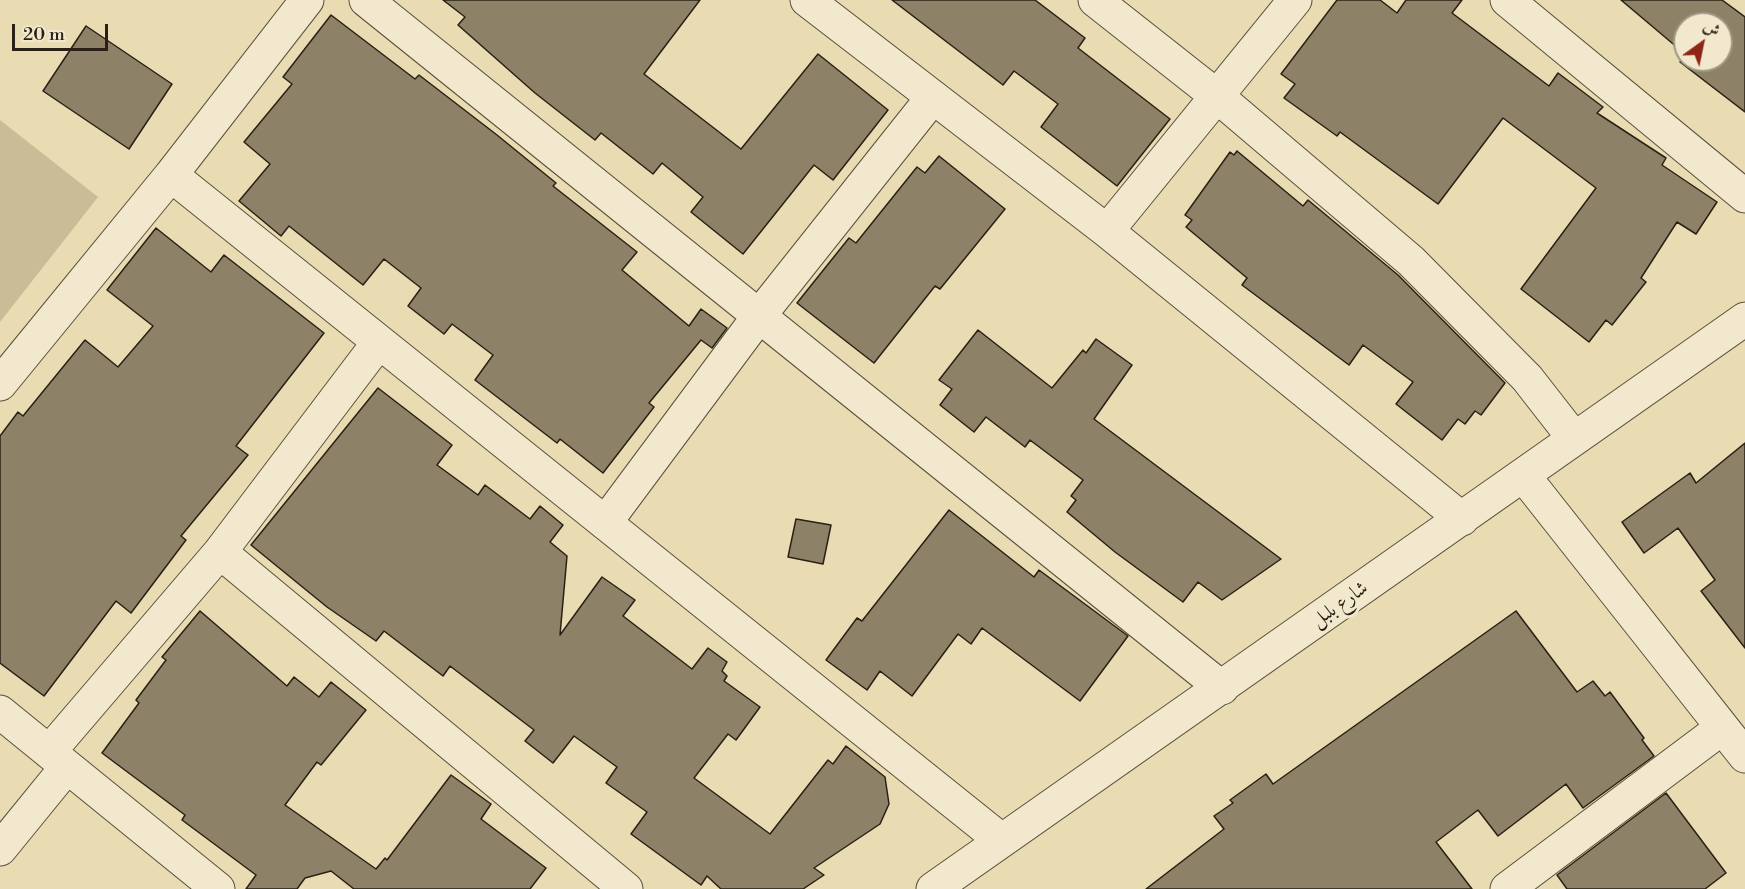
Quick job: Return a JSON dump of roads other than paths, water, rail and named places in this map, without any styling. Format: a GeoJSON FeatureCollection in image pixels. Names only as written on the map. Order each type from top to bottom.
{"type":"FeatureCollection","features":[{"type":"Feature","properties":{"kind":"street"},"geometry":{"type":"LineString","coordinates":[[0,384],[171,175],[307,0]]}},
{"type":"Feature","properties":{"kind":"street"},"geometry":{"type":"LineString","coordinates":[[366,0],[1222,688]]}},
{"type":"Feature","properties":{"kind":"street"},"geometry":{"type":"LineString","coordinates":[[807,0],[1107,231],[1462,519]]}},
{"type":"Feature","properties":{"kind":"street"},"geometry":{"type":"LineString","coordinates":[[1095,0],[1218,97],[1443,291],[1527,378],[1573,437]]}},
{"type":"Feature","properties":{"kind":"street"},"geometry":{"type":"LineString","coordinates":[[1107,231],[1295,0]]}},
{"type":"Feature","properties":{"kind":"street"},"geometry":{"type":"LineString","coordinates":[[1507,0],[1745,196]]}},
{"type":"Feature","properties":{"kind":"street"},"geometry":{"type":"LineString","coordinates":[[605,523],[759,316],[933,97]]}},
{"type":"Feature","properties":{"kind":"street"},"geometry":{"type":"LineString","coordinates":[[171,175],[1001,840]]}},
{"type":"Feature","properties":{"kind":"street","name":"شارع بلبل"},"geometry":{"type":"LineString","coordinates":[[933,889],[1462,519],[1573,437],[1742,325]]}},
{"type":"Feature","properties":{"kind":"street"},"geometry":{"type":"LineString","coordinates":[[0,849],[58,760],[379,342]]}},
{"type":"Feature","properties":{"kind":"street"},"geometry":{"type":"LineString","coordinates":[[1523,475],[1745,756]]}},
{"type":"Feature","properties":{"kind":"street"},"geometry":{"type":"LineString","coordinates":[[220,552],[626,889]]}},
{"type":"Feature","properties":{"kind":"street"},"geometry":{"type":"LineString","coordinates":[[0,712],[218,889]]}},
{"type":"Feature","properties":{"kind":"street"},"geometry":{"type":"LineString","coordinates":[[1507,889],[1722,728]]}}]}
